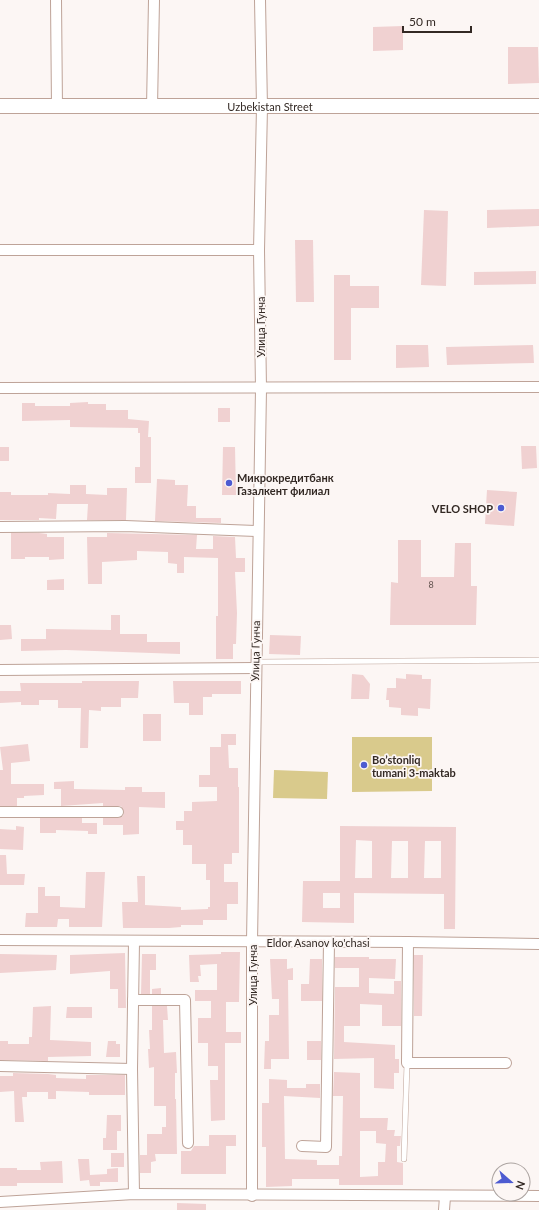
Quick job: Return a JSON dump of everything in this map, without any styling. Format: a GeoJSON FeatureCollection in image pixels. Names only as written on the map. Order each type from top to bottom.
{"type":"FeatureCollection","features":[{"type":"Feature","properties":{"kind":"main road","name":"Uzbekistan Street"},"geometry":{"type":"LineString","coordinates":[[0,106],[539,106]]}},
{"type":"Feature","properties":{"kind":"street"},"geometry":{"type":"LineString","coordinates":[[56,0],[58,107]]}},
{"type":"Feature","properties":{"kind":"street"},"geometry":{"type":"LineString","coordinates":[[152,107],[154,0]]}},
{"type":"Feature","properties":{"kind":"street","name":"Улица Гунча"},"geometry":{"type":"LineString","coordinates":[[252,1196],[252,942],[255,665],[261,389],[260,250],[262,107],[260,0]]}},
{"type":"Feature","properties":{"kind":"street"},"geometry":{"type":"LineString","coordinates":[[0,250],[260,250]]}},
{"type":"Feature","properties":{"kind":"street"},"geometry":{"type":"LineString","coordinates":[[0,388],[261,389],[539,387]]}},
{"type":"Feature","properties":{"kind":"street"},"geometry":{"type":"LineString","coordinates":[[0,527],[125,526],[258,531]]}},
{"type":"Feature","properties":{"kind":"street"},"geometry":{"type":"LineString","coordinates":[[0,670],[255,665]]}},
{"type":"Feature","properties":{"kind":"street"},"geometry":{"type":"LineString","coordinates":[[0,812],[118,812]]}},
{"type":"Feature","properties":{"kind":"street","name":"Eldor Asanov ko'chasi"},"geometry":{"type":"LineString","coordinates":[[0,940],[539,944]]}},
{"type":"Feature","properties":{"kind":"street"},"geometry":{"type":"LineString","coordinates":[[134,942],[132,1069],[134,1194]]}},
{"type":"Feature","properties":{"kind":"street"},"geometry":{"type":"LineString","coordinates":[[302,1146],[326,1147],[329,942]]}},
{"type":"Feature","properties":{"kind":"street"},"geometry":{"type":"LineString","coordinates":[[408,942],[407,1064],[506,1063]]}},
{"type":"Feature","properties":{"kind":"street"},"geometry":{"type":"LineString","coordinates":[[133,1000],[185,1000],[188,1143]]}},
{"type":"Feature","properties":{"kind":"street"},"geometry":{"type":"LineString","coordinates":[[0,1066],[132,1069]]}},
{"type":"Feature","properties":{"kind":"street"},"geometry":{"type":"LineString","coordinates":[[0,1202],[134,1194],[445,1197],[539,1196]]}},
{"type":"Feature","properties":{"kind":"street"},"geometry":{"type":"LineString","coordinates":[[444,1210],[445,1197]]}},
{"type":"Feature","properties":{"kind":"lane"},"geometry":{"type":"LineString","coordinates":[[255,665],[539,660]]}},
{"type":"Feature","properties":{"kind":"lane"},"geometry":{"type":"LineString","coordinates":[[404,1159],[407,1064]]}},
{"type":"Feature","properties":{"kind":"shaded area"},"geometry":{"type":"Polygon","coordinates":[[[352,737],[432,737],[432,791],[352,792],[352,737]]]}},
{"type":"Feature","properties":{"kind":"shaded area"},"geometry":{"type":"Polygon","coordinates":[[[274,770],[328,772],[327,799],[273,798],[274,770]]]}},
{"type":"Feature","properties":{"kind":"building"},"geometry":{"type":"Polygon","coordinates":[[[403,26],[403,50],[373,51],[373,27],[403,26]]]}},
{"type":"Feature","properties":{"kind":"building"},"geometry":{"type":"Polygon","coordinates":[[[508,47],[538,47],[539,83],[508,84],[508,47]]]}},
{"type":"Feature","properties":{"kind":"building"},"geometry":{"type":"Polygon","coordinates":[[[539,209],[539,226],[487,228],[487,210],[539,209]]]}},
{"type":"Feature","properties":{"kind":"building"},"geometry":{"type":"Polygon","coordinates":[[[424,210],[448,211],[446,286],[421,285],[424,210]]]}},
{"type":"Feature","properties":{"kind":"building"},"geometry":{"type":"Polygon","coordinates":[[[295,240],[313,240],[314,302],[296,302],[295,240]]]}},
{"type":"Feature","properties":{"kind":"building"},"geometry":{"type":"Polygon","coordinates":[[[536,271],[536,284],[474,285],[474,272],[536,271]]]}},
{"type":"Feature","properties":{"kind":"building"},"geometry":{"type":"Polygon","coordinates":[[[334,275],[350,275],[350,286],[379,286],[379,308],[351,308],[351,360],[334,360],[334,275]]]}},
{"type":"Feature","properties":{"kind":"building"},"geometry":{"type":"Polygon","coordinates":[[[396,345],[428,345],[429,367],[396,368],[396,345]]]}},
{"type":"Feature","properties":{"kind":"building"},"geometry":{"type":"Polygon","coordinates":[[[533,345],[534,363],[447,365],[446,347],[533,345]]]}},
{"type":"Feature","properties":{"kind":"building"},"geometry":{"type":"Polygon","coordinates":[[[88,402],[88,404],[106,404],[106,410],[128,410],[128,419],[149,421],[148,437],[151,437],[151,483],[135,483],[135,467],[140,467],[140,433],[138,433],[138,428],[70,427],[70,420],[22,421],[22,403],[35,403],[35,406],[70,406],[70,403],[88,402]]]}},
{"type":"Feature","properties":{"kind":"building"},"geometry":{"type":"Polygon","coordinates":[[[218,408],[230,408],[230,422],[218,422],[218,408]]]}},
{"type":"Feature","properties":{"kind":"building"},"geometry":{"type":"Polygon","coordinates":[[[521,446],[536,446],[537,468],[522,469],[521,446]]]}},
{"type":"Feature","properties":{"kind":"building"},"geometry":{"type":"Polygon","coordinates":[[[0,447],[9,447],[9,461],[0,461],[0,447]]]}},
{"type":"Feature","properties":{"kind":"building"},"geometry":{"type":"Polygon","coordinates":[[[223,447],[235,447],[236,495],[222,495],[223,447]]]}},
{"type":"Feature","properties":{"kind":"building"},"geometry":{"type":"Polygon","coordinates":[[[157,479],[175,480],[175,485],[188,485],[187,506],[196,506],[196,518],[221,518],[221,523],[155,521],[157,479]]]}},
{"type":"Feature","properties":{"kind":"building"},"geometry":{"type":"Polygon","coordinates":[[[70,485],[86,485],[86,494],[107,495],[107,488],[127,488],[126,520],[87,520],[88,504],[57,504],[56,519],[39,518],[39,520],[0,520],[0,492],[11,492],[11,495],[48,495],[48,493],[70,494],[70,485]]]}},
{"type":"Feature","properties":{"kind":"building","name":"VELO SHOP"},"geometry":{"type":"Polygon","coordinates":[[[487,490],[517,492],[514,526],[485,524],[487,490]]]}},
{"type":"Feature","properties":{"kind":"building"},"geometry":{"type":"Polygon","coordinates":[[[11,533],[39,533],[47,534],[47,537],[64,537],[64,559],[49,560],[49,557],[25,557],[25,559],[11,559],[11,533]]]}},
{"type":"Feature","properties":{"kind":"building"},"geometry":{"type":"Polygon","coordinates":[[[107,533],[197,535],[196,549],[213,549],[213,536],[235,537],[236,558],[245,558],[245,572],[235,572],[237,613],[236,644],[233,644],[233,659],[216,659],[218,558],[184,557],[184,573],[177,573],[177,564],[168,563],[168,552],[137,551],[137,560],[102,562],[102,584],[88,584],[87,537],[107,537],[107,533]]]}},
{"type":"Feature","properties":{"kind":"building"},"geometry":{"type":"Polygon","coordinates":[[[398,540],[421,540],[421,577],[454,577],[455,543],[471,543],[471,586],[477,586],[476,625],[390,625],[391,582],[398,583],[398,540]]]}},
{"type":"Feature","properties":{"kind":"building"},"geometry":{"type":"Polygon","coordinates":[[[64,579],[64,590],[47,590],[47,580],[64,579]]]}},
{"type":"Feature","properties":{"kind":"building"},"geometry":{"type":"Polygon","coordinates":[[[111,615],[120,615],[120,634],[147,634],[147,642],[180,642],[180,654],[66,650],[21,651],[21,639],[46,639],[46,629],[111,630],[111,615]]]}},
{"type":"Feature","properties":{"kind":"building"},"geometry":{"type":"Polygon","coordinates":[[[0,625],[11,625],[12,639],[0,640],[0,625]]]}},
{"type":"Feature","properties":{"kind":"building"},"geometry":{"type":"Polygon","coordinates":[[[270,635],[301,636],[300,655],[269,654],[270,635]]]}},
{"type":"Feature","properties":{"kind":"building"},"geometry":{"type":"Polygon","coordinates":[[[352,674],[363,675],[370,684],[369,699],[351,699],[352,674]]]}},
{"type":"Feature","properties":{"kind":"building"},"geometry":{"type":"Polygon","coordinates":[[[406,674],[422,675],[422,679],[431,679],[430,709],[418,708],[418,716],[401,715],[401,708],[389,707],[389,700],[386,700],[387,688],[396,688],[396,678],[406,679],[406,674]]]}},
{"type":"Feature","properties":{"kind":"building"},"geometry":{"type":"Polygon","coordinates":[[[82,681],[139,681],[138,698],[121,698],[121,707],[101,707],[101,711],[89,710],[88,748],[80,748],[81,708],[58,708],[58,700],[39,700],[39,705],[21,705],[21,702],[0,703],[0,691],[21,691],[20,683],[82,683],[82,681]]]}},
{"type":"Feature","properties":{"kind":"building"},"geometry":{"type":"Polygon","coordinates":[[[173,681],[241,681],[241,694],[212,694],[212,697],[203,697],[203,715],[189,715],[189,703],[174,703],[173,681]]]}},
{"type":"Feature","properties":{"kind":"building"},"geometry":{"type":"Polygon","coordinates":[[[143,714],[161,714],[161,741],[143,741],[143,714]]]}},
{"type":"Feature","properties":{"kind":"building"},"geometry":{"type":"Polygon","coordinates":[[[221,734],[236,734],[236,745],[228,745],[229,768],[238,768],[239,853],[232,853],[232,864],[224,864],[224,882],[238,882],[238,904],[227,904],[227,920],[203,920],[203,925],[181,925],[181,927],[169,928],[123,928],[122,902],[138,902],[137,876],[145,876],[145,905],[181,907],[181,910],[208,909],[208,907],[210,907],[210,880],[206,880],[206,864],[192,864],[192,845],[183,845],[183,830],[176,830],[176,821],[184,821],[184,811],[192,811],[192,802],[217,801],[217,787],[199,787],[199,775],[210,775],[210,747],[221,747],[221,734]]]}},
{"type":"Feature","properties":{"kind":"building"},"geometry":{"type":"Polygon","coordinates":[[[28,744],[30,761],[11,763],[11,784],[44,784],[44,795],[24,796],[24,798],[17,798],[17,806],[0,806],[0,770],[3,770],[0,747],[28,744]]]}},
{"type":"Feature","properties":{"kind":"building"},"geometry":{"type":"Polygon","coordinates":[[[74,781],[74,789],[125,790],[125,787],[142,787],[142,792],[165,792],[165,808],[139,807],[139,834],[123,835],[123,825],[103,825],[103,818],[118,818],[123,816],[124,812],[121,806],[103,806],[103,803],[61,806],[61,789],[54,789],[54,782],[74,781]]]}},
{"type":"Feature","properties":{"kind":"building"},"geometry":{"type":"Polygon","coordinates":[[[40,818],[82,818],[82,823],[97,823],[97,834],[88,834],[88,831],[56,830],[56,833],[40,833],[40,818]]]}},
{"type":"Feature","properties":{"kind":"building"},"geometry":{"type":"Polygon","coordinates":[[[16,826],[24,827],[23,850],[0,849],[0,829],[16,830],[16,826]]]}},
{"type":"Feature","properties":{"kind":"building"},"geometry":{"type":"Polygon","coordinates":[[[340,826],[456,827],[455,929],[444,929],[444,894],[354,893],[354,923],[302,922],[303,881],[340,881],[340,826]],[[356,840],[355,878],[372,878],[372,841],[356,840]],[[392,841],[391,878],[408,878],[408,841],[392,841]],[[425,841],[424,878],[441,878],[441,841],[425,841]],[[323,893],[323,908],[340,908],[340,893],[323,893]]]}},
{"type":"Feature","properties":{"kind":"building"},"geometry":{"type":"Polygon","coordinates":[[[0,855],[6,855],[7,874],[25,874],[24,885],[0,885],[0,855]]]}},
{"type":"Feature","properties":{"kind":"building"},"geometry":{"type":"Polygon","coordinates":[[[86,872],[105,872],[102,927],[69,927],[69,919],[58,919],[57,927],[25,927],[26,913],[38,913],[38,887],[45,887],[45,896],[60,896],[60,907],[85,908],[86,872]]]}},
{"type":"Feature","properties":{"kind":"building"},"geometry":{"type":"Polygon","coordinates":[[[221,952],[240,952],[239,1002],[226,1002],[226,1032],[241,1032],[241,1043],[225,1043],[225,1120],[211,1121],[210,1080],[218,1080],[218,1066],[208,1066],[208,1043],[198,1043],[198,1018],[211,1018],[211,1001],[195,1001],[195,990],[217,990],[217,964],[200,965],[201,976],[198,976],[199,982],[190,982],[189,955],[221,954],[221,952]]]}},
{"type":"Feature","properties":{"kind":"building"},"geometry":{"type":"Polygon","coordinates":[[[125,953],[126,1008],[118,1008],[118,989],[110,989],[110,971],[70,974],[70,955],[125,953]]]}},
{"type":"Feature","properties":{"kind":"building"},"geometry":{"type":"Polygon","coordinates":[[[0,954],[57,955],[56,970],[0,973],[0,954]]]}},
{"type":"Feature","properties":{"kind":"building"},"geometry":{"type":"Polygon","coordinates":[[[142,954],[156,954],[156,970],[150,970],[150,994],[141,994],[142,954]]]}},
{"type":"Feature","properties":{"kind":"building"},"geometry":{"type":"Polygon","coordinates":[[[414,955],[423,955],[422,1016],[414,1016],[414,955]]]}},
{"type":"Feature","properties":{"kind":"building"},"geometry":{"type":"Polygon","coordinates":[[[335,957],[396,959],[395,979],[369,978],[369,993],[394,994],[394,981],[401,981],[401,1026],[382,1026],[382,1005],[360,1004],[360,1026],[344,1026],[344,1042],[395,1045],[395,1059],[399,1059],[399,1073],[394,1073],[394,1089],[374,1088],[374,1058],[334,1059],[335,987],[359,987],[359,968],[335,968],[335,957]]]}},
{"type":"Feature","properties":{"kind":"building"},"geometry":{"type":"Polygon","coordinates":[[[270,959],[287,959],[287,969],[293,968],[293,980],[288,980],[289,1059],[271,1059],[271,1069],[264,1069],[265,1041],[269,1041],[269,1015],[279,1015],[279,999],[272,999],[270,959]]]}},
{"type":"Feature","properties":{"kind":"building"},"geometry":{"type":"Polygon","coordinates":[[[310,959],[322,959],[322,1001],[301,1001],[301,984],[309,984],[310,959]]]}},
{"type":"Feature","properties":{"kind":"building"},"geometry":{"type":"Polygon","coordinates":[[[161,988],[161,994],[152,994],[152,989],[161,988]]]}},
{"type":"Feature","properties":{"kind":"building"},"geometry":{"type":"Polygon","coordinates":[[[51,1006],[50,1040],[91,1042],[91,1056],[48,1057],[48,1061],[0,1060],[0,1041],[8,1041],[8,1044],[29,1044],[29,1037],[32,1037],[33,1007],[51,1006]]]}},
{"type":"Feature","properties":{"kind":"building"},"geometry":{"type":"Polygon","coordinates":[[[152,1006],[167,1006],[168,1020],[163,1020],[164,1053],[176,1052],[177,1073],[175,1073],[175,1099],[177,1154],[155,1154],[156,1161],[151,1162],[151,1173],[140,1173],[140,1155],[147,1155],[147,1134],[162,1134],[162,1127],[166,1127],[166,1106],[154,1106],[154,1067],[149,1068],[148,1049],[150,1049],[149,1030],[152,1030],[152,1006]]]}},
{"type":"Feature","properties":{"kind":"building"},"geometry":{"type":"Polygon","coordinates":[[[67,1007],[92,1007],[92,1018],[66,1018],[67,1007]]]}},
{"type":"Feature","properties":{"kind":"building"},"geometry":{"type":"Polygon","coordinates":[[[108,1041],[116,1041],[116,1044],[120,1044],[120,1057],[106,1057],[108,1041]]]}},
{"type":"Feature","properties":{"kind":"building"},"geometry":{"type":"Polygon","coordinates":[[[307,1041],[321,1041],[321,1060],[307,1060],[307,1041]]]}},
{"type":"Feature","properties":{"kind":"building"},"geometry":{"type":"Polygon","coordinates":[[[334,1072],[360,1073],[360,1118],[388,1118],[387,1130],[395,1130],[394,1136],[401,1136],[400,1146],[397,1146],[397,1162],[403,1163],[403,1185],[339,1185],[339,1179],[292,1179],[292,1186],[266,1187],[266,1147],[262,1147],[262,1103],[269,1103],[269,1079],[287,1080],[287,1088],[306,1088],[306,1084],[320,1084],[320,1098],[284,1096],[285,1159],[317,1160],[317,1165],[339,1165],[339,1156],[342,1156],[343,1096],[333,1096],[334,1072]],[[360,1131],[360,1177],[378,1176],[378,1162],[385,1162],[386,1144],[376,1143],[376,1131],[360,1131]]]}},
{"type":"Feature","properties":{"kind":"building"},"geometry":{"type":"Polygon","coordinates":[[[13,1073],[48,1074],[56,1075],[56,1078],[86,1079],[86,1075],[125,1075],[125,1095],[89,1095],[89,1092],[56,1091],[56,1099],[48,1099],[48,1092],[27,1092],[27,1097],[22,1097],[24,1122],[15,1122],[14,1091],[0,1092],[0,1076],[13,1076],[13,1073]]]}},
{"type":"Feature","properties":{"kind":"building"},"geometry":{"type":"Polygon","coordinates":[[[107,1115],[121,1115],[121,1131],[117,1131],[117,1150],[103,1150],[103,1138],[106,1138],[107,1115]]]}},
{"type":"Feature","properties":{"kind":"building"},"geometry":{"type":"Polygon","coordinates":[[[209,1135],[236,1135],[236,1146],[226,1146],[226,1174],[181,1174],[181,1151],[191,1151],[194,1146],[209,1146],[209,1135]]]}},
{"type":"Feature","properties":{"kind":"building"},"geometry":{"type":"Polygon","coordinates":[[[111,1153],[124,1153],[124,1167],[111,1167],[111,1153]]]}},
{"type":"Feature","properties":{"kind":"building"},"geometry":{"type":"Polygon","coordinates":[[[78,1159],[89,1159],[90,1175],[107,1174],[107,1169],[118,1168],[118,1182],[100,1182],[100,1186],[90,1186],[89,1180],[80,1181],[78,1159]]]}},
{"type":"Feature","properties":{"kind":"building"},"geometry":{"type":"Polygon","coordinates":[[[62,1161],[63,1183],[17,1183],[17,1186],[0,1186],[0,1168],[41,1170],[40,1162],[62,1161]]]}},
{"type":"Feature","properties":{"kind":"building"},"geometry":{"type":"Polygon","coordinates":[[[177,1203],[206,1204],[206,1210],[177,1210],[177,1203]]]}},
{"type":"Feature","properties":{"kind":"place","name":"Микрокредитбанк Газалкент филиал"},"geometry":{"type":"Point","coordinates":[229,483]}},
{"type":"Feature","properties":{"kind":"place","name":"VELO SHOP"},"geometry":{"type":"Point","coordinates":[501,508]}},
{"type":"Feature","properties":{"kind":"place","name":"Bo’stonliq tumani 3-maktab"},"geometry":{"type":"Point","coordinates":[364,765]}}]}
